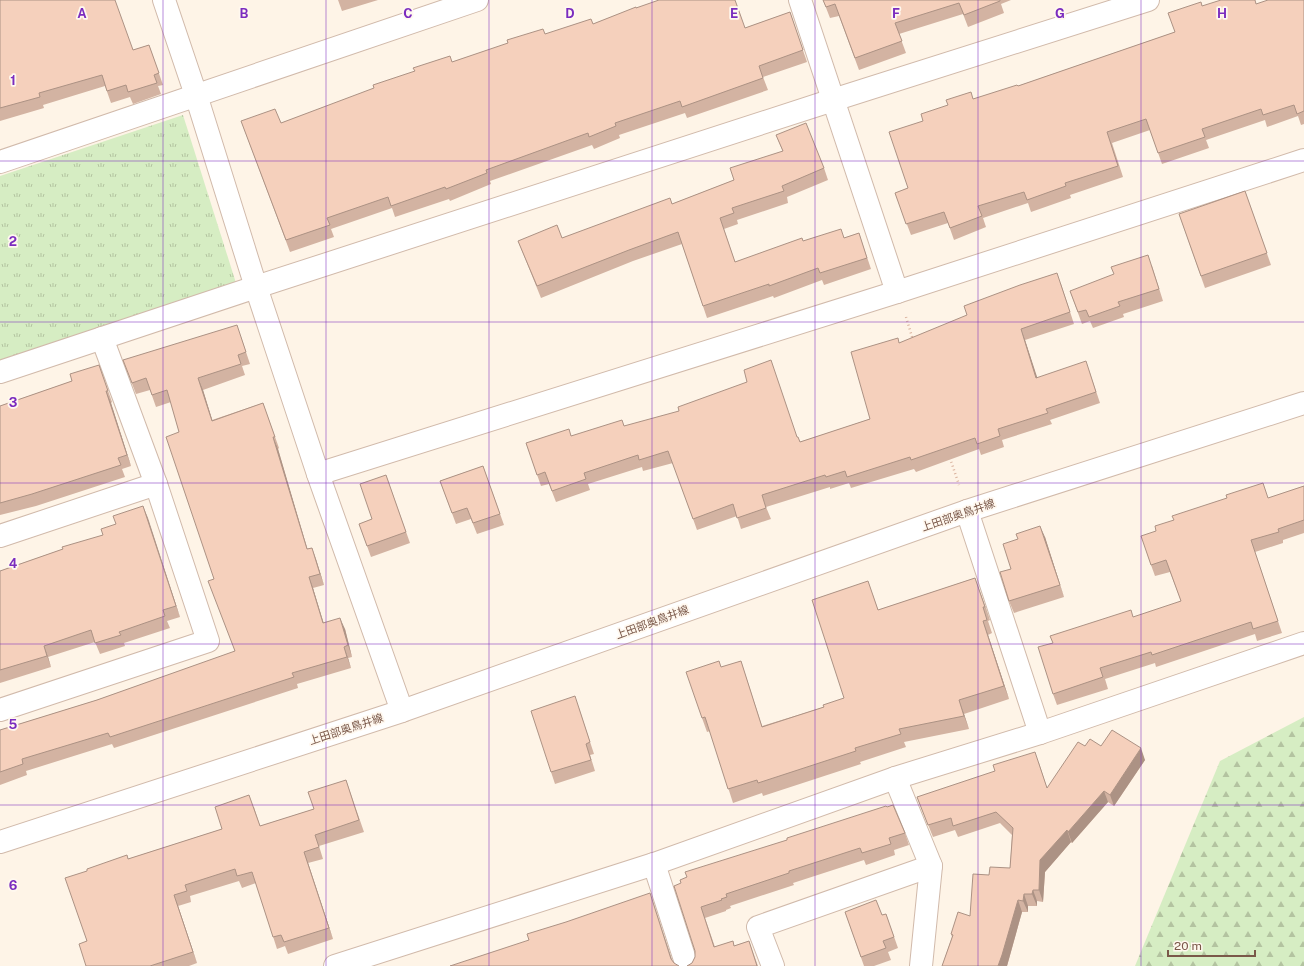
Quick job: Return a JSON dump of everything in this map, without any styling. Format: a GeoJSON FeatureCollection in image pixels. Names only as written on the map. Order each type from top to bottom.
{"type":"FeatureCollection","features":[{"type":"Feature","properties":{"kind":"street"},"geometry":{"type":"LineString","coordinates":[[164,0],[318,474],[402,711]]}},
{"type":"Feature","properties":{"kind":"street"},"geometry":{"type":"LineString","coordinates":[[0,162],[477,0]]}},
{"type":"Feature","properties":{"kind":"street"},"geometry":{"type":"LineString","coordinates":[[800,0],[897,292]]}},
{"type":"Feature","properties":{"kind":"street"},"geometry":{"type":"LineString","coordinates":[[0,372],[256,287],[833,100],[1148,0]]}},
{"type":"Feature","properties":{"kind":"street"},"geometry":{"type":"LineString","coordinates":[[318,474],[897,292],[1304,160]]}},
{"type":"Feature","properties":{"kind":"street"},"geometry":{"type":"LineString","coordinates":[[0,710],[208,641],[156,484],[102,338]]}},
{"type":"Feature","properties":{"kind":"street","name":"上田部奥鳥井線"},"geometry":{"type":"LineString","coordinates":[[0,842],[402,711],[967,511],[1304,403]]}},
{"type":"Feature","properties":{"kind":"street"},"geometry":{"type":"LineString","coordinates":[[0,536],[156,484]]}},
{"type":"Feature","properties":{"kind":"street"},"geometry":{"type":"LineString","coordinates":[[967,511],[1040,733]]}},
{"type":"Feature","properties":{"kind":"street"},"geometry":{"type":"LineString","coordinates":[[335,966],[654,864],[895,778],[1040,733],[1304,643]]}},
{"type":"Feature","properties":{"kind":"street"},"geometry":{"type":"LineString","coordinates":[[895,778],[931,866],[921,966]]}},
{"type":"Feature","properties":{"kind":"street"},"geometry":{"type":"LineString","coordinates":[[654,864],[686,966]]}},
{"type":"Feature","properties":{"kind":"street"},"geometry":{"type":"LineString","coordinates":[[773,966],[758,927],[931,866]]}},
{"type":"Feature","properties":{"kind":"path"},"geometry":{"type":"LineString","coordinates":[[897,292],[913,340]]}},
{"type":"Feature","properties":{"kind":"path"},"geometry":{"type":"LineString","coordinates":[[948,451],[967,511]]}},
{"type":"Feature","properties":{"kind":"green space"},"geometry":{"type":"Polygon","coordinates":[[[183,115],[236,283],[0,362],[0,176],[183,115]]]}},
{"type":"Feature","properties":{"kind":"green space"},"geometry":{"type":"Polygon","coordinates":[[[1304,717],[1304,966],[1135,966],[1220,761],[1304,717]]]}},
{"type":"Feature","properties":{"kind":"building"},"geometry":{"type":"Polygon","coordinates":[[[0,0],[115,0],[133,50],[149,45],[159,73],[154,75],[157,83],[128,92],[126,85],[107,91],[102,75],[39,93],[40,97],[0,108],[0,0]]]}},
{"type":"Feature","properties":{"kind":"building"},"geometry":{"type":"Polygon","coordinates":[[[659,0],[735,0],[745,28],[790,12],[803,50],[759,66],[763,78],[682,107],[680,101],[615,123],[616,126],[589,137],[588,133],[486,170],[487,173],[446,189],[445,187],[391,206],[388,197],[327,218],[330,225],[286,240],[241,121],[275,109],[281,123],[374,88],[373,85],[415,71],[413,68],[450,56],[452,62],[508,43],[507,40],[543,29],[545,34],[591,19],[593,24],[636,7],[659,0]]]}},
{"type":"Feature","properties":{"kind":"building"},"geometry":{"type":"Polygon","coordinates":[[[823,0],[1000,1],[964,15],[959,3],[895,23],[902,41],[855,58],[835,4],[826,7],[823,0]]]}},
{"type":"Feature","properties":{"kind":"building"},"geometry":{"type":"Polygon","coordinates":[[[1221,0],[1255,0],[1256,4],[1268,0],[1304,0],[1304,111],[1297,114],[1294,105],[1263,115],[1261,109],[1202,129],[1205,137],[1158,153],[1146,119],[1107,132],[1118,166],[1065,183],[1066,186],[1027,200],[1024,192],[978,206],[982,216],[950,228],[944,212],[906,224],[895,193],[908,188],[889,132],[923,121],[921,114],[948,105],[946,100],[971,92],[973,99],[1017,85],[1018,86],[1175,32],[1168,13],[1201,2],[1202,6],[1221,0]]]}},
{"type":"Feature","properties":{"kind":"building"},"geometry":{"type":"Polygon","coordinates":[[[806,123],[824,168],[782,186],[784,191],[732,208],[734,213],[720,218],[735,262],[802,238],[803,241],[841,229],[844,238],[859,233],[867,258],[820,273],[818,268],[769,286],[769,284],[703,306],[678,232],[537,286],[518,241],[557,225],[562,238],[670,198],[672,204],[734,180],[730,168],[783,151],[776,135],[806,123]]]}},
{"type":"Feature","properties":{"kind":"building"},"geometry":{"type":"Polygon","coordinates":[[[1245,191],[1267,253],[1201,276],[1179,214],[1245,191]]]}},
{"type":"Feature","properties":{"kind":"building"},"geometry":{"type":"Polygon","coordinates":[[[1148,255],[1159,289],[1118,302],[1120,306],[1089,317],[1086,310],[1078,312],[1070,291],[1114,274],[1111,267],[1148,255]]]}},
{"type":"Feature","properties":{"kind":"building"},"geometry":{"type":"Polygon","coordinates":[[[1057,273],[1070,312],[1021,329],[1036,378],[1086,361],[1096,392],[1046,409],[1048,413],[998,429],[1000,436],[977,444],[975,438],[911,460],[910,457],[847,477],[845,471],[826,477],[825,475],[762,495],[766,508],[737,518],[733,504],[693,519],[668,451],[639,460],[638,455],[584,473],[586,479],[552,491],[545,472],[537,475],[526,443],[569,429],[571,436],[622,420],[624,426],[679,411],[678,407],[747,382],[744,370],[771,360],[800,442],[870,419],[851,352],[898,338],[899,343],[967,315],[964,306],[1057,273]]]}},
{"type":"Feature","properties":{"kind":"building"},"geometry":{"type":"Polygon","coordinates":[[[237,325],[246,352],[238,355],[241,364],[198,378],[212,421],[263,403],[275,437],[273,437],[307,549],[312,548],[320,574],[309,577],[323,623],[340,618],[348,645],[344,647],[347,657],[292,673],[294,677],[110,737],[108,733],[22,759],[23,764],[0,772],[0,730],[97,700],[235,651],[208,581],[214,579],[166,437],[179,432],[167,390],[152,395],[146,378],[132,383],[123,360],[237,325]]]}},
{"type":"Feature","properties":{"kind":"building"},"geometry":{"type":"Polygon","coordinates":[[[99,365],[127,455],[118,458],[121,465],[0,503],[0,406],[72,381],[70,374],[99,365]]]}},
{"type":"Feature","properties":{"kind":"building"},"geometry":{"type":"Polygon","coordinates":[[[483,466],[500,514],[473,523],[467,508],[452,513],[440,481],[483,466]]]}},
{"type":"Feature","properties":{"kind":"building"},"geometry":{"type":"Polygon","coordinates":[[[386,475],[406,532],[367,546],[359,524],[372,519],[360,484],[386,475]]]}},
{"type":"Feature","properties":{"kind":"building"},"geometry":{"type":"Polygon","coordinates":[[[1263,483],[1268,498],[1304,486],[1304,520],[1278,529],[1279,532],[1251,540],[1278,621],[1253,629],[1251,622],[1152,655],[1151,652],[1100,668],[1103,677],[1053,694],[1038,647],[1053,643],[1050,636],[1131,610],[1133,617],[1181,601],[1166,560],[1151,565],[1141,536],[1156,531],[1155,526],[1174,520],[1172,516],[1227,498],[1226,495],[1263,483]]]}},
{"type":"Feature","properties":{"kind":"building"},"geometry":{"type":"Polygon","coordinates":[[[143,506],[176,606],[163,610],[165,616],[119,632],[121,635],[95,643],[91,630],[44,646],[47,656],[0,670],[0,571],[63,549],[62,547],[103,535],[101,529],[116,524],[113,516],[143,506]]]}},
{"type":"Feature","properties":{"kind":"building"},"geometry":{"type":"Polygon","coordinates":[[[1040,526],[1060,585],[1009,601],[1000,572],[1011,569],[1003,544],[1018,539],[1016,534],[1040,526]]]}},
{"type":"Feature","properties":{"kind":"building"},"geometry":{"type":"Polygon","coordinates":[[[975,578],[985,607],[983,607],[987,620],[983,621],[1004,686],[959,700],[964,716],[899,729],[901,734],[855,748],[856,751],[758,783],[757,780],[728,789],[705,717],[702,718],[686,672],[719,661],[721,667],[741,661],[762,727],[824,707],[823,705],[844,698],[812,600],[868,581],[878,610],[975,578]]]}},
{"type":"Feature","properties":{"kind":"building"},"geometry":{"type":"Polygon","coordinates":[[[575,696],[590,742],[586,744],[591,760],[551,772],[531,711],[575,696]]]}},
{"type":"Feature","properties":{"kind":"building"},"geometry":{"type":"Polygon","coordinates":[[[1112,730],[1141,748],[1110,795],[1104,791],[1068,832],[1067,830],[1040,860],[1039,890],[1033,890],[1032,894],[1024,894],[1023,901],[1018,900],[998,966],[942,966],[953,935],[951,934],[958,912],[970,916],[973,874],[989,875],[990,867],[1010,868],[1013,828],[996,812],[953,826],[951,818],[928,825],[917,797],[995,771],[993,765],[1035,752],[1047,788],[1078,742],[1085,746],[1090,739],[1101,746],[1112,730]]]}},
{"type":"Feature","properties":{"kind":"building"},"geometry":{"type":"Polygon","coordinates":[[[346,780],[359,820],[315,835],[319,847],[304,852],[329,928],[284,942],[281,935],[273,937],[252,872],[237,876],[235,869],[185,885],[187,891],[174,895],[193,952],[150,966],[86,966],[79,944],[87,941],[65,878],[127,855],[128,859],[222,829],[215,807],[249,795],[260,826],[314,809],[308,792],[346,780]]]}},
{"type":"Feature","properties":{"kind":"building"},"geometry":{"type":"Polygon","coordinates":[[[893,805],[905,833],[889,838],[891,844],[862,853],[860,848],[789,871],[789,873],[726,894],[727,897],[721,899],[722,900],[701,907],[714,947],[733,941],[734,946],[749,941],[757,966],[687,966],[692,963],[695,957],[695,951],[674,886],[681,883],[680,880],[687,877],[685,872],[893,805]]]}},
{"type":"Feature","properties":{"kind":"building"},"geometry":{"type":"Polygon","coordinates":[[[650,893],[671,959],[679,966],[450,966],[529,940],[527,934],[650,893]]]}},
{"type":"Feature","properties":{"kind":"building"},"geometry":{"type":"Polygon","coordinates":[[[876,900],[882,915],[886,914],[894,937],[883,941],[886,948],[861,957],[845,912],[876,900]]]}}]}
